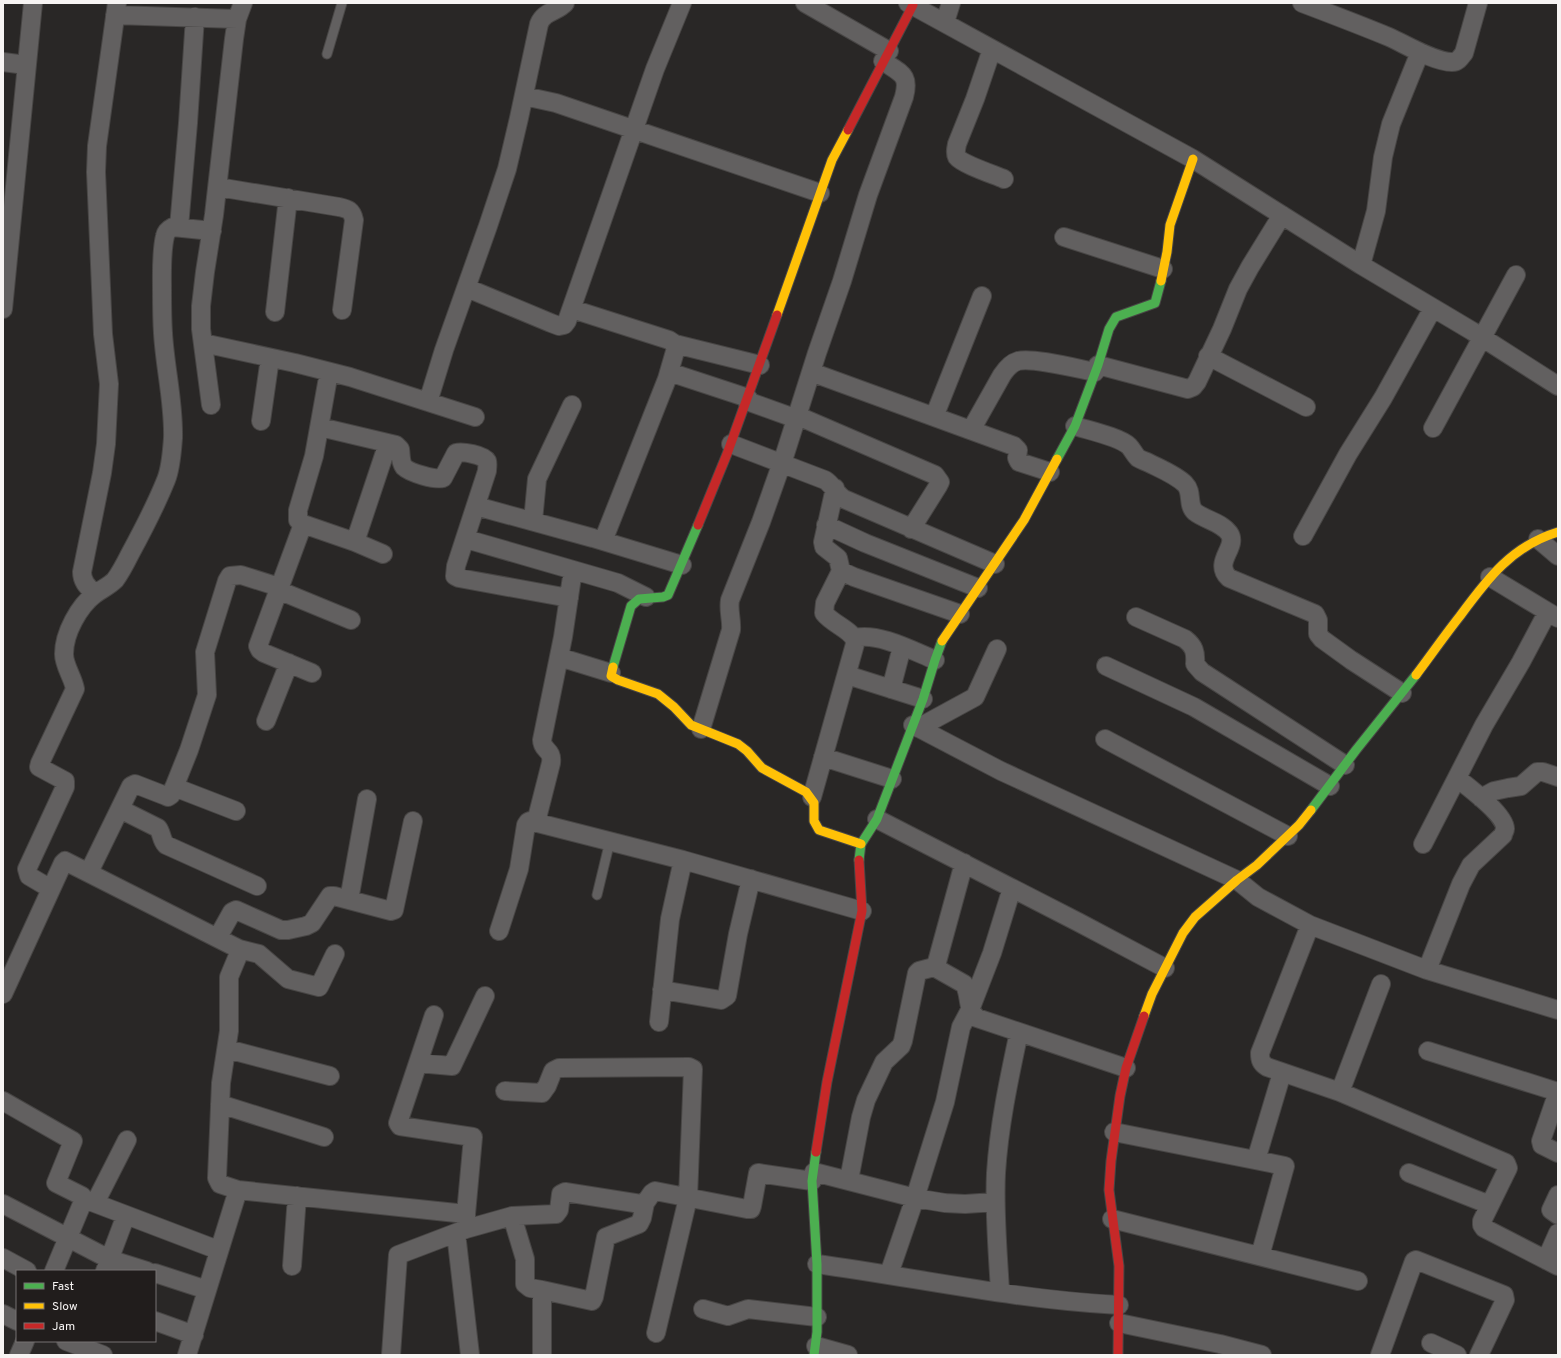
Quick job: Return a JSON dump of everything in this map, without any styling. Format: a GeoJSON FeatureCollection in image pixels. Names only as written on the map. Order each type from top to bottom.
{"type":"FeatureCollection","features":[{"type":"Feature","properties":{"kind":"street"},"geometry":{"type":"LineString","coordinates":[[3,309],[5,258],[33,3]]}},
{"type":"Feature","properties":{"kind":"street"},"geometry":{"type":"LineString","coordinates":[[428,402],[454,320],[499,194],[524,96],[541,19],[545,14],[559,8],[565,3]]}},
{"type":"Feature","properties":{"kind":"street"},"geometry":{"type":"LineString","coordinates":[[466,288],[559,326],[564,325],[572,309],[655,69],[682,3]]}},
{"type":"Feature","properties":{"kind":"street"},"geometry":{"type":"LineString","coordinates":[[702,729],[731,630],[732,622],[729,608],[730,600],[761,522],[782,463],[842,282],[868,195],[907,85],[903,75],[886,56],[805,3]]}},
{"type":"Feature","properties":{"kind":"street"},"geometry":{"type":"LineString","coordinates":[[945,22],[951,3]]}},
{"type":"Feature","properties":{"kind":"street"},"geometry":{"type":"LineString","coordinates":[[1302,3],[1389,37],[1420,52],[1446,61],[1454,62],[1460,59],[1464,53],[1478,3]]}},
{"type":"Feature","properties":{"kind":"street"},"geometry":{"type":"LineString","coordinates":[[610,673],[634,600],[646,597],[657,598],[668,595],[682,565],[731,444],[832,160],[886,56],[910,4],[1193,159],[1361,265],[1558,386]]}},
{"type":"Feature","properties":{"kind":"street"},"geometry":{"type":"LineString","coordinates":[[95,594],[85,584],[82,578],[82,572],[102,473],[106,444],[109,384],[102,316],[96,172],[97,146],[116,9],[194,18],[240,11],[234,39],[218,187],[212,231],[204,272],[201,306],[203,343],[211,406]]}},
{"type":"Feature","properties":{"kind":"street"},"geometry":{"type":"LineString","coordinates":[[179,227],[188,123],[194,18]]}},
{"type":"Feature","properties":{"kind":"street"},"geometry":{"type":"LineString","coordinates":[[992,50],[955,151],[957,157],[964,162],[1004,179]]}},
{"type":"Feature","properties":{"kind":"street"},"geometry":{"type":"LineString","coordinates":[[1361,265],[1376,211],[1383,158],[1389,129],[1420,52]]}},
{"type":"Feature","properties":{"kind":"street"},"geometry":{"type":"LineString","coordinates":[[3,62],[26,65]]}},
{"type":"Feature","properties":{"kind":"street"},"geometry":{"type":"LineString","coordinates":[[524,96],[556,103],[634,131],[820,193]]}},
{"type":"Feature","properties":{"kind":"street"},"geometry":{"type":"LineString","coordinates":[[848,1355],[815,1350],[818,1264],[813,1176],[827,1082],[862,911],[859,855],[861,844],[877,819],[892,779],[915,726],[935,660],[943,640],[1024,520],[1050,472],[1074,426],[1109,329],[1116,317],[1155,303],[1158,296],[1163,270],[1170,225],[1193,159]]}},
{"type":"Feature","properties":{"kind":"street"},"geometry":{"type":"LineString","coordinates":[[218,187],[339,206],[347,208],[352,212],[354,220],[342,310]]}},
{"type":"Feature","properties":{"kind":"street"},"geometry":{"type":"LineString","coordinates":[[275,312],[288,198]]}},
{"type":"Feature","properties":{"kind":"street"},"geometry":{"type":"LineString","coordinates":[[972,430],[1002,374],[1017,361],[1034,361],[1096,368],[1188,389],[1193,387],[1197,382],[1241,284],[1282,215]]}},
{"type":"Feature","properties":{"kind":"street"},"geometry":{"type":"LineString","coordinates":[[51,889],[29,876],[27,869],[66,784],[65,781],[42,770],[39,767],[75,689],[64,655],[68,634],[84,605],[95,594],[116,579],[140,536],[166,479],[170,464],[173,439],[173,414],[163,332],[162,265],[165,235],[168,229],[179,227],[212,231]]}},
{"type":"Feature","properties":{"kind":"street"},"geometry":{"type":"LineString","coordinates":[[1064,237],[1163,270]]}},
{"type":"Feature","properties":{"kind":"street"},"geometry":{"type":"LineString","coordinates":[[1433,428],[1516,274]]}},
{"type":"Feature","properties":{"kind":"street"},"geometry":{"type":"LineString","coordinates":[[934,417],[982,296]]}},
{"type":"Feature","properties":{"kind":"street"},"geometry":{"type":"LineString","coordinates":[[1303,536],[1348,454],[1383,398],[1433,308]]}},
{"type":"Feature","properties":{"kind":"street"},"geometry":{"type":"LineString","coordinates":[[572,309],[669,340],[675,344],[760,365]]}},
{"type":"Feature","properties":{"kind":"street"},"geometry":{"type":"LineString","coordinates":[[203,343],[329,372],[475,417]]}},
{"type":"Feature","properties":{"kind":"street"},"geometry":{"type":"LineString","coordinates":[[603,541],[669,372],[675,353],[675,344]]}},
{"type":"Feature","properties":{"kind":"street"},"geometry":{"type":"LineString","coordinates":[[1208,356],[1306,407]]}},
{"type":"Feature","properties":{"kind":"street"},"geometry":{"type":"LineString","coordinates":[[261,421],[270,358]]}},
{"type":"Feature","properties":{"kind":"street"},"geometry":{"type":"LineString","coordinates":[[329,372],[314,456],[298,510],[298,520],[303,524],[383,554]]}},
{"type":"Feature","properties":{"kind":"street"},"geometry":{"type":"LineString","coordinates":[[669,372],[797,417],[936,475],[940,482],[911,529]]}},
{"type":"Feature","properties":{"kind":"street"},"geometry":{"type":"LineString","coordinates":[[812,372],[1014,446],[1018,450],[1019,462],[1050,472]]}},
{"type":"Feature","properties":{"kind":"street"},"geometry":{"type":"LineString","coordinates":[[533,521],[538,480],[572,405]]}},
{"type":"Feature","properties":{"kind":"street"},"geometry":{"type":"LineString","coordinates":[[1074,426],[1120,440],[1128,445],[1138,458],[1176,477],[1186,485],[1190,493],[1192,508],[1196,513],[1222,527],[1229,533],[1231,539],[1222,568],[1224,573],[1229,578],[1315,614],[1318,620],[1318,634],[1322,639],[1402,693]]}},
{"type":"Feature","properties":{"kind":"street"},"geometry":{"type":"LineString","coordinates":[[320,427],[396,446],[400,449],[401,462],[404,466],[412,471],[433,478],[443,478],[456,453],[482,456],[488,465],[487,471],[455,572],[457,577],[569,598]]}},
{"type":"Feature","properties":{"kind":"street"},"geometry":{"type":"LineString","coordinates":[[354,542],[388,443]]}},
{"type":"Feature","properties":{"kind":"street"},"geometry":{"type":"LineString","coordinates":[[731,444],[825,480],[831,484],[838,495],[844,499],[995,564]]}},
{"type":"Feature","properties":{"kind":"street"},"geometry":{"type":"LineString","coordinates":[[812,797],[855,644],[855,638],[852,634],[838,626],[824,613],[825,604],[841,571],[838,558],[824,547],[822,542],[834,488]]}},
{"type":"Feature","properties":{"kind":"street"},"geometry":{"type":"LineString","coordinates":[[476,506],[603,541],[682,565]]}},
{"type":"Feature","properties":{"kind":"street"},"geometry":{"type":"LineString","coordinates":[[303,524],[258,646],[264,653],[312,673]]}},
{"type":"Feature","properties":{"kind":"street"},"geometry":{"type":"LineString","coordinates":[[826,525],[865,543],[978,588]]}},
{"type":"Feature","properties":{"kind":"street"},"geometry":{"type":"LineString","coordinates":[[1118,1355],[1119,1266],[1112,1219],[1110,1190],[1114,1132],[1126,1068],[1152,994],[1183,933],[1195,918],[1237,880],[1257,865],[1299,825],[1490,577],[1511,556],[1526,544],[1558,532]]}},
{"type":"Feature","properties":{"kind":"street"},"geometry":{"type":"LineString","coordinates":[[466,539],[618,583],[646,597]]}},
{"type":"Feature","properties":{"kind":"street"},"geometry":{"type":"LineString","coordinates":[[1538,539],[1558,556]]}},
{"type":"Feature","properties":{"kind":"street"},"geometry":{"type":"LineString","coordinates":[[536,822],[552,757],[550,752],[542,744],[542,740],[559,657],[573,570]]}},
{"type":"Feature","properties":{"kind":"street"},"geometry":{"type":"LineString","coordinates":[[841,571],[854,577],[960,614]]}},
{"type":"Feature","properties":{"kind":"street"},"geometry":{"type":"LineString","coordinates":[[89,872],[133,784],[168,797],[174,787],[189,750],[207,695],[205,652],[227,581],[230,576],[241,575],[279,589],[351,620]]}},
{"type":"Feature","properties":{"kind":"street"},"geometry":{"type":"LineString","coordinates":[[1423,844],[1484,725],[1521,662],[1553,615],[1490,577]]}},
{"type":"Feature","properties":{"kind":"street"},"geometry":{"type":"LineString","coordinates":[[1136,617],[1185,639],[1192,644],[1196,652],[1195,664],[1202,672],[1345,765]]}},
{"type":"Feature","properties":{"kind":"street"},"geometry":{"type":"LineString","coordinates":[[855,638],[861,636],[874,637],[935,660]]}},
{"type":"Feature","properties":{"kind":"street"},"geometry":{"type":"LineString","coordinates":[[891,689],[902,647]]}},
{"type":"Feature","properties":{"kind":"street"},"geometry":{"type":"LineString","coordinates":[[915,726],[975,697],[998,648]]}},
{"type":"Feature","properties":{"kind":"street"},"geometry":{"type":"LineString","coordinates":[[559,657],[610,673],[611,676],[618,680],[658,694],[674,707],[686,721],[738,744],[748,751],[762,768],[806,792],[812,797],[815,800],[816,805],[814,822],[819,830],[861,844]]}},
{"type":"Feature","properties":{"kind":"street"},"geometry":{"type":"LineString","coordinates":[[266,721],[289,663]]}},
{"type":"Feature","properties":{"kind":"street"},"geometry":{"type":"LineString","coordinates":[[1106,666],[1194,708],[1330,786]]}},
{"type":"Feature","properties":{"kind":"street"},"geometry":{"type":"LineString","coordinates":[[847,675],[923,700]]}},
{"type":"Feature","properties":{"kind":"street"},"geometry":{"type":"LineString","coordinates":[[915,726],[1001,771],[1237,880],[1258,897],[1310,926],[1427,970],[1558,1010]]}},
{"type":"Feature","properties":{"kind":"street"},"geometry":{"type":"LineString","coordinates":[[1105,739],[1288,836]]}},
{"type":"Feature","properties":{"kind":"street"},"geometry":{"type":"LineString","coordinates":[[823,757],[892,779]]}},
{"type":"Feature","properties":{"kind":"street"},"geometry":{"type":"LineString","coordinates":[[1481,798],[1494,791],[1521,786],[1537,772],[1543,772],[1558,777]]}},
{"type":"Feature","properties":{"kind":"street"},"geometry":{"type":"LineString","coordinates":[[1427,970],[1464,878],[1471,866],[1503,835],[1505,829],[1503,822],[1494,810],[1457,778]]}},
{"type":"Feature","properties":{"kind":"street"},"geometry":{"type":"LineString","coordinates":[[174,787],[236,811]]}},
{"type":"Feature","properties":{"kind":"street"},"geometry":{"type":"LineString","coordinates":[[349,900],[368,799]]}},
{"type":"Feature","properties":{"kind":"street"},"geometry":{"type":"LineString","coordinates":[[120,809],[158,828],[161,832],[163,842],[166,845],[257,886]]}},
{"type":"Feature","properties":{"kind":"street"},"geometry":{"type":"LineString","coordinates":[[877,819],[1165,968]]}},
{"type":"Feature","properties":{"kind":"street"},"geometry":{"type":"LineString","coordinates":[[218,937],[232,912],[236,910],[284,930],[306,926],[312,923],[330,896],[391,912],[394,910],[413,821]]}},
{"type":"Feature","properties":{"kind":"street"},"geometry":{"type":"LineString","coordinates":[[498,931],[518,874],[526,825],[530,821],[683,860],[862,911]]}},
{"type":"Feature","properties":{"kind":"street"},"geometry":{"type":"LineString","coordinates":[[659,1022],[670,919],[683,860]]}},
{"type":"Feature","properties":{"kind":"street"},"geometry":{"type":"LineString","coordinates":[[3,994],[63,862],[65,861],[218,937],[239,949],[259,954],[288,979],[319,988],[335,954]]}},
{"type":"Feature","properties":{"kind":"street"},"geometry":{"type":"LineString","coordinates":[[934,967],[937,962],[964,863]]}},
{"type":"Feature","properties":{"kind":"street"},"geometry":{"type":"LineString","coordinates":[[662,990],[721,1000],[727,996],[738,934],[751,879]]}},
{"type":"Feature","properties":{"kind":"street"},"geometry":{"type":"LineString","coordinates":[[889,1274],[916,1198],[946,1102],[961,1027],[970,1010],[992,953],[1012,888]]}},
{"type":"Feature","properties":{"kind":"street"},"geometry":{"type":"LineString","coordinates":[[1310,926],[1260,1053],[1262,1064],[1282,1073],[1340,1092],[1506,1163],[1508,1168],[1482,1221],[1484,1228],[1552,1263],[1558,1233]]}},
{"type":"Feature","properties":{"kind":"street"},"geometry":{"type":"LineString","coordinates":[[239,949],[239,953],[229,977],[229,1031],[222,1077],[220,1104],[218,1181],[220,1184],[238,1190],[297,1196],[463,1225]]}},
{"type":"Feature","properties":{"kind":"street"},"geometry":{"type":"LineString","coordinates":[[849,1180],[863,1109],[884,1062],[903,1041],[915,976],[919,971],[934,967],[964,984],[967,988],[970,1010],[977,1018],[1126,1068]]}},
{"type":"Feature","properties":{"kind":"street"},"geometry":{"type":"LineString","coordinates":[[1340,1092],[1381,984]]}},
{"type":"Feature","properties":{"kind":"street"},"geometry":{"type":"LineString","coordinates":[[418,1063],[452,1066],[485,996]]}},
{"type":"Feature","properties":{"kind":"street"},"geometry":{"type":"LineString","coordinates":[[434,1015],[398,1120],[398,1125],[473,1137],[463,1225],[470,1355]]}},
{"type":"Feature","properties":{"kind":"street"},"geometry":{"type":"LineString","coordinates":[[1000,1292],[995,1202],[997,1152],[1008,1083],[1019,1032]]}},
{"type":"Feature","properties":{"kind":"street"},"geometry":{"type":"LineString","coordinates":[[227,1049],[330,1076]]}},
{"type":"Feature","properties":{"kind":"street"},"geometry":{"type":"LineString","coordinates":[[1428,1051],[1558,1092],[1541,1141],[1542,1145],[1558,1153]]}},
{"type":"Feature","properties":{"kind":"street"},"geometry":{"type":"LineString","coordinates":[[505,1091],[542,1093],[547,1086],[552,1072],[559,1068],[692,1068],[694,1072],[688,1198],[656,1333]]}},
{"type":"Feature","properties":{"kind":"street"},"geometry":{"type":"LineString","coordinates":[[1256,1160],[1282,1073]]}},
{"type":"Feature","properties":{"kind":"street"},"geometry":{"type":"LineString","coordinates":[[3,1101],[73,1141],[56,1182],[90,1201],[218,1250]]}},
{"type":"Feature","properties":{"kind":"street"},"geometry":{"type":"LineString","coordinates":[[220,1104],[324,1138]]}},
{"type":"Feature","properties":{"kind":"street"},"geometry":{"type":"LineString","coordinates":[[1114,1132],[1285,1166],[1286,1167],[1260,1256]]}},
{"type":"Feature","properties":{"kind":"street"},"geometry":{"type":"LineString","coordinates":[[54,1270],[69,1238],[128,1140]]}},
{"type":"Feature","properties":{"kind":"street"},"geometry":{"type":"LineString","coordinates":[[512,1216],[525,1259],[525,1284],[530,1288],[592,1301],[606,1237],[639,1224],[642,1218],[645,1203],[655,1191],[750,1209],[752,1206],[758,1173],[813,1176],[849,1180],[916,1198],[945,1203],[965,1204],[995,1202]]}},
{"type":"Feature","properties":{"kind":"street"},"geometry":{"type":"LineString","coordinates":[[1409,1173],[1490,1205]]}},
{"type":"Feature","properties":{"kind":"street"},"geometry":{"type":"LineString","coordinates":[[187,1355],[218,1250],[238,1190]]}},
{"type":"Feature","properties":{"kind":"street"},"geometry":{"type":"LineString","coordinates":[[391,1355],[398,1255],[463,1225],[512,1216],[556,1214],[559,1210],[560,1196],[562,1192],[641,1204],[645,1203]]}},
{"type":"Feature","properties":{"kind":"street"},"geometry":{"type":"LineString","coordinates":[[1558,1194],[1551,1210],[1558,1215]]}},
{"type":"Feature","properties":{"kind":"street"},"geometry":{"type":"LineString","coordinates":[[292,1266],[297,1196]]}},
{"type":"Feature","properties":{"kind":"street"},"geometry":{"type":"LineString","coordinates":[[3,1204],[69,1238],[107,1265],[140,1270]]}},
{"type":"Feature","properties":{"kind":"street"},"geometry":{"type":"LineString","coordinates":[[107,1265],[126,1215]]}},
{"type":"Feature","properties":{"kind":"street"},"geometry":{"type":"LineString","coordinates":[[1112,1219],[1358,1281]]}},
{"type":"Feature","properties":{"kind":"street"},"geometry":{"type":"LineString","coordinates":[[3,1258],[25,1270]]}},
{"type":"Feature","properties":{"kind":"street"},"geometry":{"type":"LineString","coordinates":[[1380,1355],[1414,1261],[1416,1260],[1504,1295],[1505,1300],[1478,1355]]}},
{"type":"Feature","properties":{"kind":"street"},"geometry":{"type":"LineString","coordinates":[[818,1264],[1000,1292],[1092,1304],[1119,1305]]}},
{"type":"Feature","properties":{"kind":"street"},"geometry":{"type":"LineString","coordinates":[[156,1274],[207,1290]]}},
{"type":"Feature","properties":{"kind":"street"},"geometry":{"type":"LineString","coordinates":[[542,1290],[542,1355]]}},
{"type":"Feature","properties":{"kind":"street"},"geometry":{"type":"LineString","coordinates":[[703,1309],[728,1316],[748,1309],[817,1317]]}},
{"type":"Feature","properties":{"kind":"street"},"geometry":{"type":"LineString","coordinates":[[3,1314],[16,1320]]}},
{"type":"Feature","properties":{"kind":"street"},"geometry":{"type":"LineString","coordinates":[[156,1321],[194,1334]]}},
{"type":"Feature","properties":{"kind":"street"},"geometry":{"type":"LineString","coordinates":[[1119,1323],[1220,1344],[1260,1355]]}},
{"type":"Feature","properties":{"kind":"street"},"geometry":{"type":"LineString","coordinates":[[19,1355],[25,1342]]}},
{"type":"Feature","properties":{"kind":"street"},"geometry":{"type":"LineString","coordinates":[[69,1342],[104,1355]]}},
{"type":"Feature","properties":{"kind":"street"},"geometry":{"type":"LineString","coordinates":[[1431,1343],[1457,1355]]}},
{"type":"Feature","properties":{"kind":"lane"},"geometry":{"type":"LineString","coordinates":[[328,54],[342,3]]}},
{"type":"Feature","properties":{"kind":"lane"},"geometry":{"type":"LineString","coordinates":[[598,895],[610,841]]}},
{"type":"Feature","properties":{"kind":"traffic: fast"},"geometry":{"type":"LineString","coordinates":[[1057,459],[1075,426],[1098,365],[1109,329],[1116,317],[1155,303],[1161,281]]}},
{"type":"Feature","properties":{"kind":"traffic: fast"},"geometry":{"type":"LineString","coordinates":[[613,667],[631,606],[639,599],[663,597],[668,595],[698,525]]}},
{"type":"Feature","properties":{"kind":"traffic: fast"},"geometry":{"type":"LineString","coordinates":[[859,860],[861,844],[877,819],[923,699],[942,641]]}},
{"type":"Feature","properties":{"kind":"traffic: fast"},"geometry":{"type":"LineString","coordinates":[[1311,810],[1356,750],[1416,675]]}},
{"type":"Feature","properties":{"kind":"traffic: fast"},"geometry":{"type":"LineString","coordinates":[[814,1355],[817,1332],[817,1264],[812,1181],[816,1152]]}},
{"type":"Feature","properties":{"kind":"traffic: slow"},"geometry":{"type":"LineString","coordinates":[[777,315],[832,160],[848,130]]}},
{"type":"Feature","properties":{"kind":"traffic: slow"},"geometry":{"type":"LineString","coordinates":[[1161,281],[1167,252],[1170,225],[1193,159]]}},
{"type":"Feature","properties":{"kind":"traffic: slow"},"geometry":{"type":"LineString","coordinates":[[942,641],[1024,520],[1057,459]]}},
{"type":"Feature","properties":{"kind":"traffic: slow"},"geometry":{"type":"LineString","coordinates":[[1416,675],[1491,576],[1502,565],[1527,546],[1558,532]]}},
{"type":"Feature","properties":{"kind":"traffic: slow"},"geometry":{"type":"LineString","coordinates":[[613,667],[611,676],[618,680],[658,694],[674,707],[691,725],[738,744],[747,751],[762,768],[806,792],[814,803],[814,821],[819,830],[861,844]]}},
{"type":"Feature","properties":{"kind":"traffic: slow"},"geometry":{"type":"LineString","coordinates":[[1144,1016],[1152,994],[1183,933],[1195,917],[1237,880],[1257,865],[1299,825],[1311,810]]}},
{"type":"Feature","properties":{"kind":"traffic: jam"},"geometry":{"type":"LineString","coordinates":[[848,130],[913,5]]}},
{"type":"Feature","properties":{"kind":"traffic: jam"},"geometry":{"type":"LineString","coordinates":[[698,525],[727,454],[777,315]]}},
{"type":"Feature","properties":{"kind":"traffic: jam"},"geometry":{"type":"LineString","coordinates":[[816,1152],[827,1082],[862,911],[859,860]]}},
{"type":"Feature","properties":{"kind":"traffic: jam"},"geometry":{"type":"LineString","coordinates":[[1118,1355],[1119,1266],[1109,1190],[1111,1161],[1120,1096],[1126,1068],[1144,1016]]}}]}
